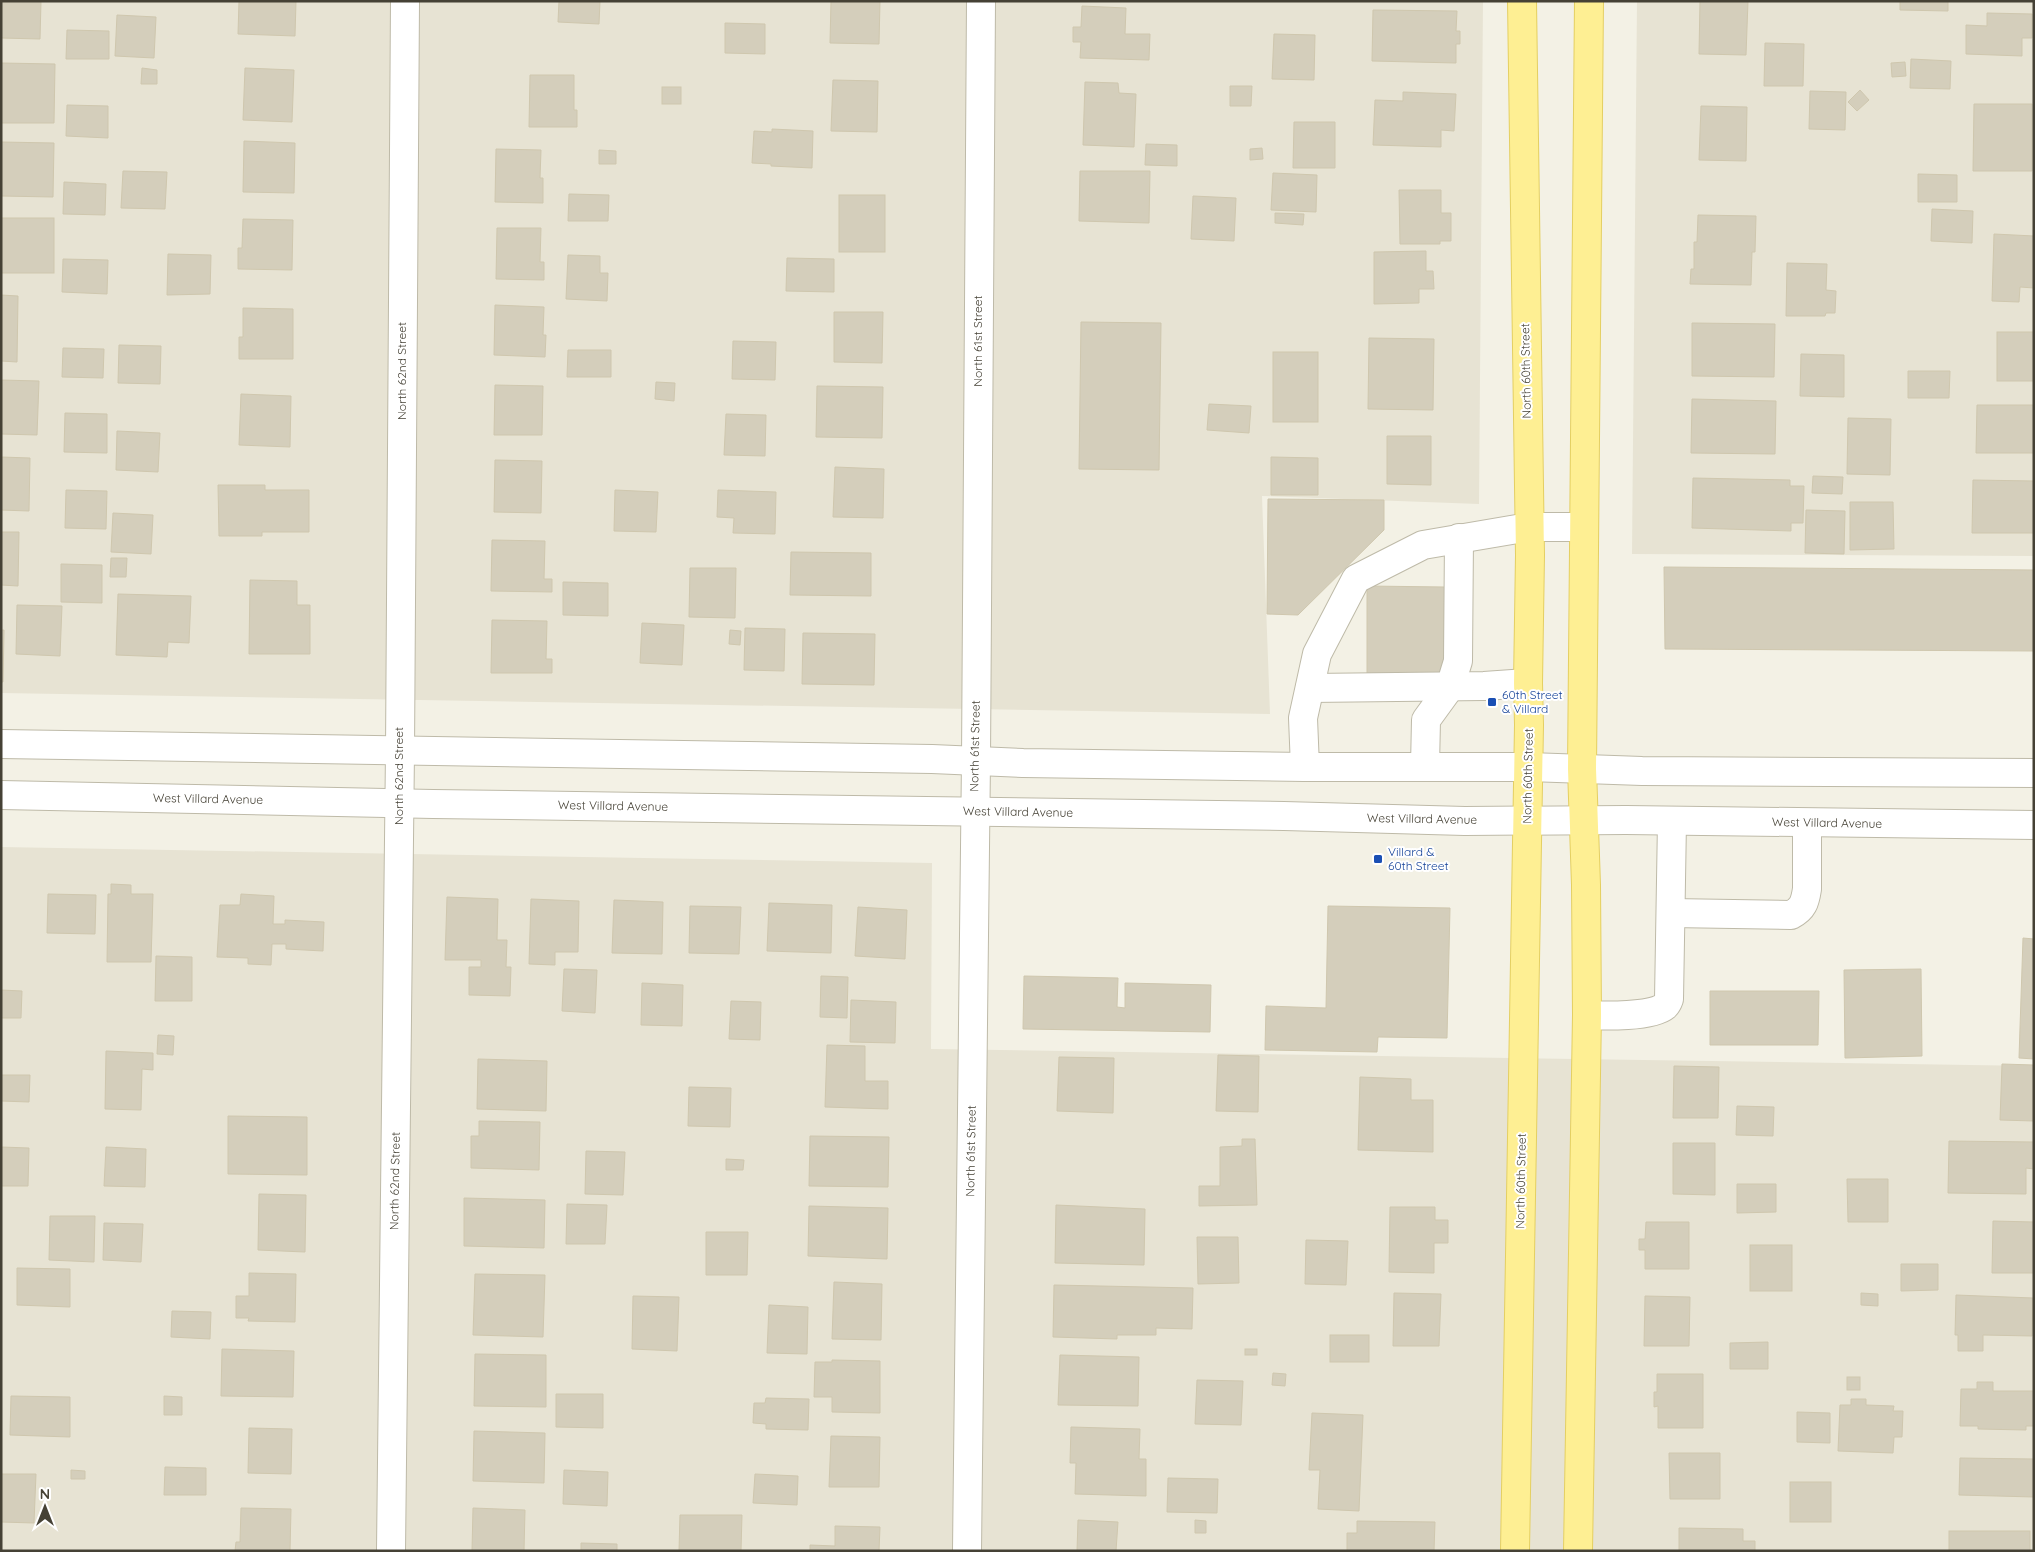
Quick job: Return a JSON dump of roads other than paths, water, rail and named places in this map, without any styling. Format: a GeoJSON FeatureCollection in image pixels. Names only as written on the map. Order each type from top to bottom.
{"type":"FeatureCollection","features":[{"type":"Feature","properties":{"kind":"main road","name":"North 60th Street"},"geometry":{"type":"LineString","coordinates":[[1515,1551],[1529,767],[1529,527],[1522,1]]}},
{"type":"Feature","properties":{"kind":"main road"},"geometry":{"type":"LineString","coordinates":[[1578,1551],[1587,1015],[1586,885],[1582,770],[1589,1]]}},
{"type":"Feature","properties":{"kind":"street","name":"North 62nd Street"},"geometry":{"type":"LineString","coordinates":[[390,1551],[400,751],[405,1]]}},
{"type":"Feature","properties":{"kind":"street","name":"North 61st Street"},"geometry":{"type":"LineString","coordinates":[[967,1551],[976,760],[981,1]]}},
{"type":"Feature","properties":{"kind":"street"},"geometry":{"type":"LineString","coordinates":[[1304,767],[1303,718],[1317,654],[1356,579],[1423,545],[1529,527],[1584,528]]}},
{"type":"Feature","properties":{"kind":"street"},"geometry":{"type":"LineString","coordinates":[[1425,766],[1426,720],[1450,687],[1458,661],[1459,538]]}},
{"type":"Feature","properties":{"kind":"street"},"geometry":{"type":"LineString","coordinates":[[1310,688],[1450,687],[1528,683]]}},
{"type":"Feature","properties":{"kind":"street"},"geometry":{"type":"LineString","coordinates":[[1,744],[976,760],[1023,763],[2034,773]]}},
{"type":"Feature","properties":{"kind":"street","name":"West Villard Avenue"},"geometry":{"type":"LineString","coordinates":[[1,795],[1527,821],[2034,825]]}},
{"type":"Feature","properties":{"kind":"street"},"geometry":{"type":"LineString","coordinates":[[1587,1015],[1625,1016],[1665,1006],[1669,999],[1672,821]]}},
{"type":"Feature","properties":{"kind":"street"},"geometry":{"type":"LineString","coordinates":[[1671,914],[1791,915],[1800,910],[1806,900],[1807,889],[1807,823]]}},
{"type":"Feature","properties":{"kind":"place","name":"60th Street & Villard"},"geometry":{"type":"Point","coordinates":[1492,702]}},
{"type":"Feature","properties":{"kind":"place","name":"Villard & 60th Street"},"geometry":{"type":"Point","coordinates":[1378,859]}}]}
